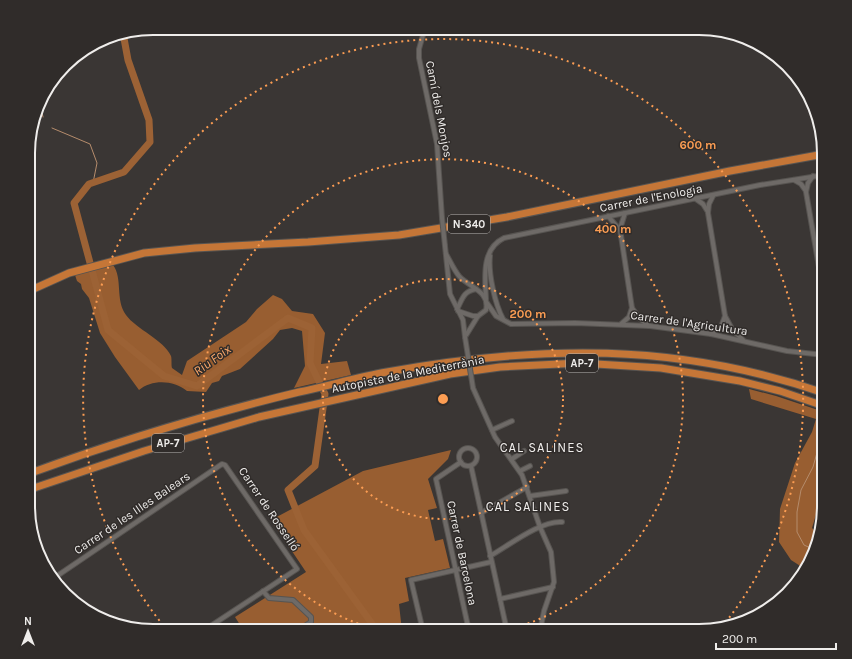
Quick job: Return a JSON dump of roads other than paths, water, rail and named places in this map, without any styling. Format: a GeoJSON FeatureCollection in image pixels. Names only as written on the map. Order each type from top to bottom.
{"type":"FeatureCollection","features":[{"type":"Feature","properties":{"kind":"highway","name":"N-340"},"geometry":{"type":"LineString","coordinates":[[35,288],[76,271],[144,253],[195,248],[362,239],[434,230],[507,217],[730,171],[817,155]]}},
{"type":"Feature","properties":{"kind":"highway","name":"Autopista de la Mediterrània"},"geometry":{"type":"LineString","coordinates":[[35,472],[143,436],[251,404],[385,372],[514,354],[576,351],[668,357],[709,363],[768,376],[817,391]]}},
{"type":"Feature","properties":{"kind":"highway","name":"Autopista de la Mediterrània"},"geometry":{"type":"LineString","coordinates":[[35,488],[144,451],[259,416],[462,372],[520,366],[580,363],[641,366],[721,377],[780,391],[817,404]]}},
{"type":"Feature","properties":{"kind":"highway"},"geometry":{"type":"LineString","coordinates":[[768,376],[808,383],[817,386]]}},
{"type":"Feature","properties":{"kind":"street","name":"Camí dels Monjos"},"geometry":{"type":"LineString","coordinates":[[423,35],[419,49],[419,58],[437,144],[442,218],[450,294],[462,320],[473,388],[492,430],[520,471],[527,487],[540,527],[551,552],[554,578],[553,587]]}},
{"type":"Feature","properties":{"kind":"street"},"geometry":{"type":"LineString","coordinates":[[806,192],[808,183],[813,176]]}},
{"type":"Feature","properties":{"kind":"street","name":"Carrer de l'Enologia"},"geometry":{"type":"LineString","coordinates":[[490,254],[497,242],[504,238],[793,179],[817,176]]}},
{"type":"Feature","properties":{"kind":"street"},"geometry":{"type":"LineString","coordinates":[[793,179],[801,184],[806,192],[817,256]]}},
{"type":"Feature","properties":{"kind":"street"},"geometry":{"type":"LineString","coordinates":[[713,196],[709,204],[708,213],[726,316],[732,328],[743,340]]}},
{"type":"Feature","properties":{"kind":"street"},"geometry":{"type":"LineString","coordinates":[[696,199],[703,204],[708,213]]}},
{"type":"Feature","properties":{"kind":"street"},"geometry":{"type":"LineString","coordinates":[[620,229],[625,213]]}},
{"type":"Feature","properties":{"kind":"street"},"geometry":{"type":"LineString","coordinates":[[608,216],[620,229],[632,308],[629,317],[621,324]]}},
{"type":"Feature","properties":{"kind":"street"},"geometry":{"type":"LineString","coordinates":[[446,254],[458,275],[483,294],[496,316],[503,319]]}},
{"type":"Feature","properties":{"kind":"street"},"geometry":{"type":"LineString","coordinates":[[465,337],[478,316],[486,310],[485,263],[490,254]]}},
{"type":"Feature","properties":{"kind":"street"},"geometry":{"type":"LineString","coordinates":[[490,254],[490,266],[497,306],[503,319]]}},
{"type":"Feature","properties":{"kind":"street"},"geometry":{"type":"LineString","coordinates":[[476,289],[470,290],[462,296],[458,310],[473,316],[478,316]]}},
{"type":"Feature","properties":{"kind":"street"},"geometry":{"type":"LineString","coordinates":[[632,308],[640,319],[650,326]]}},
{"type":"Feature","properties":{"kind":"street"},"geometry":{"type":"LineString","coordinates":[[711,334],[721,327],[726,316]]}},
{"type":"Feature","properties":{"kind":"street","name":"Carrer de l'Agricultura"},"geometry":{"type":"LineString","coordinates":[[503,319],[511,324],[522,325],[621,324],[650,326],[711,334],[787,351],[817,355]]}},
{"type":"Feature","properties":{"kind":"street"},"geometry":{"type":"LineString","coordinates":[[492,430],[512,421]]}},
{"type":"Feature","properties":{"kind":"street"},"geometry":{"type":"LineString","coordinates":[[466,449],[473,450],[477,458],[471,466],[467,466],[461,462],[460,458],[462,451],[466,449]]}},
{"type":"Feature","properties":{"kind":"street"},"geometry":{"type":"LineString","coordinates":[[512,459],[524,452]]}},
{"type":"Feature","properties":{"kind":"street","name":"Carrer de Barcelona"},"geometry":{"type":"LineString","coordinates":[[461,462],[436,479],[467,624]]}},
{"type":"Feature","properties":{"kind":"street","name":"Carrer de Rosselló"},"geometry":{"type":"LineString","coordinates":[[222,464],[227,466],[297,568],[263,591]]}},
{"type":"Feature","properties":{"kind":"street","name":"Carrer de les Illes Balears"},"geometry":{"type":"LineString","coordinates":[[57,576],[222,464]]}},
{"type":"Feature","properties":{"kind":"street"},"geometry":{"type":"LineString","coordinates":[[471,466],[505,624]]}},
{"type":"Feature","properties":{"kind":"street"},"geometry":{"type":"LineString","coordinates":[[520,471],[530,466]]}},
{"type":"Feature","properties":{"kind":"street"},"geometry":{"type":"LineString","coordinates":[[482,513],[527,487]]}},
{"type":"Feature","properties":{"kind":"street"},"geometry":{"type":"LineString","coordinates":[[530,496],[566,491]]}},
{"type":"Feature","properties":{"kind":"street"},"geometry":{"type":"LineString","coordinates":[[490,556],[540,527],[554,522],[562,522]]}},
{"type":"Feature","properties":{"kind":"street"},"geometry":{"type":"LineString","coordinates":[[421,624],[411,580],[491,562]]}},
{"type":"Feature","properties":{"kind":"street"},"geometry":{"type":"LineString","coordinates":[[500,599],[553,587]]}},
{"type":"Feature","properties":{"kind":"street"},"geometry":{"type":"LineString","coordinates":[[541,624],[544,611],[553,587]]}},
{"type":"Feature","properties":{"kind":"street"},"geometry":{"type":"LineString","coordinates":[[214,624],[263,591],[269,598],[293,600],[311,617],[310,622],[307,624]]}},
{"type":"Feature","properties":{"kind":"waterway","name":"Riu Foix"},"geometry":{"type":"LineString","coordinates":[[124,39],[128,60],[149,120],[150,142],[124,172],[89,184],[74,203],[108,330],[164,376],[197,386],[288,318],[312,328],[310,363],[325,394],[315,466],[288,490],[304,530],[372,624]]}},
{"type":"Feature","properties":{"kind":"waterway"},"geometry":{"type":"LineString","coordinates":[[42,113],[43,117]]}},
{"type":"Feature","properties":{"kind":"waterway"},"geometry":{"type":"LineString","coordinates":[[52,128],[90,144],[97,163],[93,183]]}},
{"type":"Feature","properties":{"kind":"waterway"},"geometry":{"type":"LineString","coordinates":[[810,548],[804,545],[797,532],[797,512],[801,490],[813,467],[817,453]]}},
{"type":"Feature","properties":{"kind":"district","name":"CAL SALINES"},"geometry":{"type":"Point","coordinates":[542,447]}},
{"type":"Feature","properties":{"kind":"district","name":"CAL SALINES"},"geometry":{"type":"Point","coordinates":[528,506]}}]}
